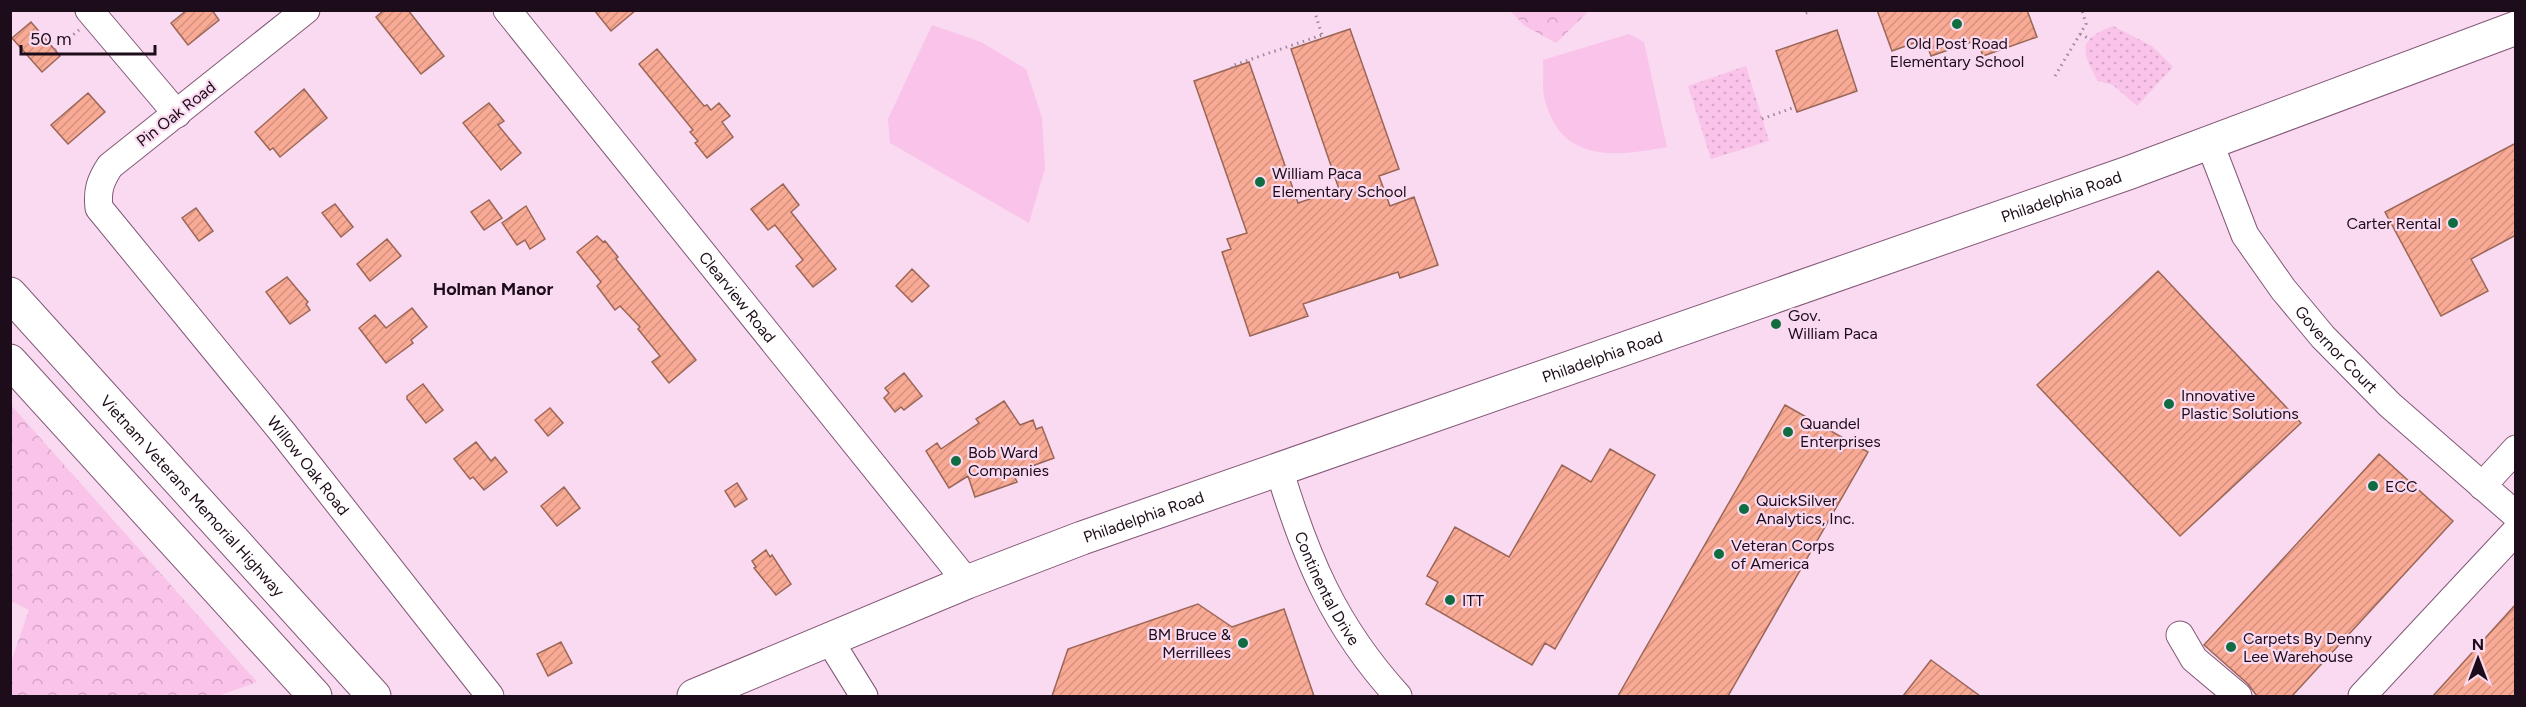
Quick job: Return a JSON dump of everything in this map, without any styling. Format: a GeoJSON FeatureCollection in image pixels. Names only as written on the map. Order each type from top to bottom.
{"type":"FeatureCollection","features":[{"type":"Feature","properties":{"kind":"main road","name":"Philadelphia Road"},"geometry":{"type":"LineString","coordinates":[[694,696],[828,638],[967,582],[1279,469],[2210,144],[2516,28]]}},
{"type":"Feature","properties":{"kind":"main road","name":"Vietnam Veterans Memorial Highway"},"geometry":{"type":"LineString","coordinates":[[10,294],[374,696]]}},
{"type":"Feature","properties":{"kind":"main road"},"geometry":{"type":"LineString","coordinates":[[10,361],[315,696]]}},
{"type":"Feature","properties":{"kind":"street","name":"Pin Oak Road"},"geometry":{"type":"LineString","coordinates":[[122,238],[99,208],[98,194],[101,180],[110,166],[306,10]]}},
{"type":"Feature","properties":{"kind":"street","name":"Clearview Road"},"geometry":{"type":"LineString","coordinates":[[507,10],[967,582]]}},
{"type":"Feature","properties":{"kind":"street"},"geometry":{"type":"LineString","coordinates":[[91,14],[177,114]]}},
{"type":"Feature","properties":{"kind":"street","name":"Governor Court"},"geometry":{"type":"LineString","coordinates":[[2210,144],[2245,235],[2283,289],[2323,337],[2390,405],[2516,515]]}},
{"type":"Feature","properties":{"kind":"street","name":"Willow Oak Road"},"geometry":{"type":"LineString","coordinates":[[122,238],[284,434],[490,696]]}},
{"type":"Feature","properties":{"kind":"street"},"geometry":{"type":"LineString","coordinates":[[2482,486],[2516,449]]}},
{"type":"Feature","properties":{"kind":"street","name":"Continental Drive"},"geometry":{"type":"LineString","coordinates":[[1279,469],[1298,529],[1323,590],[1340,621],[1383,680],[1398,696]]}},
{"type":"Feature","properties":{"kind":"street"},"geometry":{"type":"LineString","coordinates":[[2362,696],[2516,531]]}},
{"type":"Feature","properties":{"kind":"street"},"geometry":{"type":"LineString","coordinates":[[2180,635],[2194,659],[2238,696]]}},
{"type":"Feature","properties":{"kind":"street"},"geometry":{"type":"LineString","coordinates":[[828,638],[864,696]]}},
{"type":"Feature","properties":{"kind":"path"},"geometry":{"type":"LineString","coordinates":[[1232,68],[1231,66],[1322,36],[1316,10]]}},
{"type":"Feature","properties":{"kind":"path"},"geometry":{"type":"LineString","coordinates":[[1803,10],[1804,14],[1813,10]]}},
{"type":"Feature","properties":{"kind":"path"},"geometry":{"type":"LineString","coordinates":[[2055,76],[2086,24],[2082,10]]}},
{"type":"Feature","properties":{"kind":"path"},"geometry":{"type":"LineString","coordinates":[[55,50],[91,14]]}},
{"type":"Feature","properties":{"kind":"path"},"geometry":{"type":"LineString","coordinates":[[2080,34],[2090,39]]}},
{"type":"Feature","properties":{"kind":"path"},"geometry":{"type":"LineString","coordinates":[[1762,118],[1795,107]]}},
{"type":"Feature","properties":{"kind":"green space"},"geometry":{"type":"Polygon","coordinates":[[[1510,11],[1589,11],[1556,43],[1525,26],[1510,11]]]}},
{"type":"Feature","properties":{"kind":"green space"},"geometry":{"type":"Polygon","coordinates":[[[932,25],[981,42],[1026,69],[1042,118],[1045,168],[1029,223],[890,143],[888,119],[932,25]]]}},
{"type":"Feature","properties":{"kind":"green space"},"geometry":{"type":"Polygon","coordinates":[[[2113,26],[2152,46],[2173,67],[2137,106],[2113,85],[2098,81],[2088,62],[2086,48],[2088,42],[2093,36],[2113,26]]]}},
{"type":"Feature","properties":{"kind":"green space"},"geometry":{"type":"Polygon","coordinates":[[[1629,34],[1644,42],[1667,147],[1627,153],[1609,153],[1591,150],[1576,144],[1562,134],[1552,119],[1544,97],[1543,60],[1629,34]]]}},
{"type":"Feature","properties":{"kind":"green space"},"geometry":{"type":"Polygon","coordinates":[[[1746,66],[1769,141],[1711,159],[1688,86],[1746,66]]]}},
{"type":"Feature","properties":{"kind":"green space"},"geometry":{"type":"Polygon","coordinates":[[[11,405],[257,682],[218,696],[11,696],[11,662],[29,610],[11,601],[11,405]]]}},
{"type":"Feature","properties":{"kind":"building"},"geometry":{"type":"Polygon","coordinates":[[[187,10],[212,10],[219,20],[188,45],[171,23],[187,10]]]}},
{"type":"Feature","properties":{"kind":"building"},"geometry":{"type":"Polygon","coordinates":[[[384,10],[408,10],[444,56],[421,74],[376,17],[384,10]]]}},
{"type":"Feature","properties":{"kind":"building"},"geometry":{"type":"Polygon","coordinates":[[[594,10],[636,10],[611,31],[594,10]]]}},
{"type":"Feature","properties":{"kind":"building","name":"Old Post Road Elementary School"},"geometry":{"type":"Polygon","coordinates":[[[1877,10],[2027,10],[2037,37],[1983,56],[1977,40],[1931,56],[1925,39],[1892,51],[1877,10]]]}},
{"type":"Feature","properties":{"kind":"building"},"geometry":{"type":"Polygon","coordinates":[[[31,22],[60,56],[42,72],[12,38],[31,22]]]}},
{"type":"Feature","properties":{"kind":"building","name":"William Paca Elementary School"},"geometry":{"type":"Polygon","coordinates":[[[1350,29],[1399,169],[1379,176],[1390,206],[1414,197],[1438,265],[1400,278],[1398,272],[1303,304],[1308,316],[1250,336],[1222,252],[1231,249],[1227,239],[1247,233],[1194,81],[1249,62],[1298,203],[1339,189],[1291,49],[1350,29]]]}},
{"type":"Feature","properties":{"kind":"building"},"geometry":{"type":"Polygon","coordinates":[[[1837,30],[1857,91],[1797,112],[1776,51],[1837,30]]]}},
{"type":"Feature","properties":{"kind":"building"},"geometry":{"type":"Polygon","coordinates":[[[657,49],[704,106],[707,105],[711,110],[719,103],[730,116],[722,122],[733,137],[707,158],[695,143],[698,141],[690,132],[693,130],[639,64],[657,49]]]}},
{"type":"Feature","properties":{"kind":"building"},"geometry":{"type":"Polygon","coordinates":[[[304,89],[327,118],[280,157],[273,148],[270,150],[255,132],[304,89]]]}},
{"type":"Feature","properties":{"kind":"building"},"geometry":{"type":"Polygon","coordinates":[[[88,93],[105,112],[68,144],[51,125],[88,93]]]}},
{"type":"Feature","properties":{"kind":"building"},"geometry":{"type":"Polygon","coordinates":[[[489,103],[504,121],[498,125],[521,153],[501,170],[463,123],[489,103]]]}},
{"type":"Feature","properties":{"kind":"building","name":"Carter Rental"},"geometry":{"type":"Polygon","coordinates":[[[2516,143],[2516,235],[2471,259],[2488,291],[2441,316],[2385,212],[2516,143]]]}},
{"type":"Feature","properties":{"kind":"building"},"geometry":{"type":"Polygon","coordinates":[[[783,184],[799,205],[791,212],[836,269],[813,287],[796,266],[803,260],[775,225],[768,230],[751,209],[783,184]]]}},
{"type":"Feature","properties":{"kind":"building"},"geometry":{"type":"Polygon","coordinates":[[[489,200],[502,218],[484,230],[471,212],[489,200]]]}},
{"type":"Feature","properties":{"kind":"building"},"geometry":{"type":"Polygon","coordinates":[[[335,204],[353,227],[341,237],[322,213],[335,204]]]}},
{"type":"Feature","properties":{"kind":"building"},"geometry":{"type":"Polygon","coordinates":[[[526,206],[545,239],[530,249],[525,240],[517,245],[502,223],[526,206]]]}},
{"type":"Feature","properties":{"kind":"building"},"geometry":{"type":"Polygon","coordinates":[[[196,208],[213,231],[199,241],[182,218],[196,208]]]}},
{"type":"Feature","properties":{"kind":"building"},"geometry":{"type":"Polygon","coordinates":[[[597,236],[603,242],[605,241],[618,257],[616,259],[696,360],[669,383],[652,362],[660,356],[638,329],[640,327],[620,306],[615,310],[597,286],[601,282],[577,252],[597,236]]]}},
{"type":"Feature","properties":{"kind":"building"},"geometry":{"type":"Polygon","coordinates":[[[387,239],[401,256],[370,281],[357,264],[387,239]]]}},
{"type":"Feature","properties":{"kind":"building"},"geometry":{"type":"Polygon","coordinates":[[[912,269],[929,286],[912,302],[896,286],[912,269]]]}},
{"type":"Feature","properties":{"kind":"building","name":"Innovative Plastic Solutions"},"geometry":{"type":"Polygon","coordinates":[[[2158,271],[2301,423],[2180,536],[2037,385],[2158,271]]]}},
{"type":"Feature","properties":{"kind":"building"},"geometry":{"type":"Polygon","coordinates":[[[287,277],[308,302],[306,304],[310,310],[290,324],[266,292],[287,277]]]}},
{"type":"Feature","properties":{"kind":"building"},"geometry":{"type":"Polygon","coordinates":[[[412,308],[427,327],[411,340],[413,343],[386,363],[359,328],[375,315],[386,328],[412,308]]]}},
{"type":"Feature","properties":{"kind":"building"},"geometry":{"type":"Polygon","coordinates":[[[904,373],[922,396],[904,410],[901,407],[895,412],[884,398],[889,393],[885,388],[904,373]]]}},
{"type":"Feature","properties":{"kind":"building"},"geometry":{"type":"Polygon","coordinates":[[[423,384],[443,410],[426,423],[407,399],[407,396],[423,384]]]}},
{"type":"Feature","properties":{"kind":"building"},"geometry":{"type":"Polygon","coordinates":[[[1004,401],[1020,425],[1033,420],[1036,429],[1042,427],[1054,458],[1013,473],[1017,482],[975,497],[968,476],[949,488],[926,451],[937,443],[941,449],[979,423],[976,419],[1004,401]]]}},
{"type":"Feature","properties":{"kind":"building"},"geometry":{"type":"Polygon","coordinates":[[[1785,405],[1868,452],[1728,696],[1618,696],[1785,405]]]}},
{"type":"Feature","properties":{"kind":"building"},"geometry":{"type":"Polygon","coordinates":[[[550,408],[563,423],[548,436],[535,420],[550,408]]]}},
{"type":"Feature","properties":{"kind":"building"},"geometry":{"type":"Polygon","coordinates":[[[476,442],[491,461],[495,457],[507,472],[484,490],[473,477],[470,479],[454,459],[476,442]]]}},
{"type":"Feature","properties":{"kind":"building"},"geometry":{"type":"Polygon","coordinates":[[[1610,449],[1655,475],[1555,649],[1545,643],[1532,665],[1426,604],[1438,582],[1427,576],[1455,527],[1509,557],[1562,465],[1591,482],[1610,449]]]}},
{"type":"Feature","properties":{"kind":"building"},"geometry":{"type":"Polygon","coordinates":[[[2379,454],[2453,521],[2292,696],[2257,696],[2248,684],[2204,645],[2379,454]]]}},
{"type":"Feature","properties":{"kind":"building"},"geometry":{"type":"Polygon","coordinates":[[[737,483],[747,499],[735,507],[725,491],[737,483]]]}},
{"type":"Feature","properties":{"kind":"building"},"geometry":{"type":"Polygon","coordinates":[[[564,487],[580,508],[557,526],[541,506],[564,487]]]}},
{"type":"Feature","properties":{"kind":"building"},"geometry":{"type":"Polygon","coordinates":[[[766,550],[770,557],[772,555],[791,584],[776,595],[754,568],[756,567],[752,561],[766,550]]]}},
{"type":"Feature","properties":{"kind":"building"},"geometry":{"type":"Polygon","coordinates":[[[1198,604],[1232,627],[1284,609],[1314,696],[1052,696],[1068,649],[1198,604]]]}},
{"type":"Feature","properties":{"kind":"building"},"geometry":{"type":"Polygon","coordinates":[[[2516,604],[2516,696],[2433,696],[2516,604]]]}},
{"type":"Feature","properties":{"kind":"building"},"geometry":{"type":"Polygon","coordinates":[[[561,642],[572,663],[548,676],[537,654],[561,642]]]}},
{"type":"Feature","properties":{"kind":"building"},"geometry":{"type":"Polygon","coordinates":[[[1931,660],[1980,696],[1903,696],[1931,660]]]}},
{"type":"Feature","properties":{"kind":"place","name":"Old Post Road Elementary School"},"geometry":{"type":"Point","coordinates":[1957,24]}},
{"type":"Feature","properties":{"kind":"place","name":"William Paca Elementary School"},"geometry":{"type":"Point","coordinates":[1260,182]}},
{"type":"Feature","properties":{"kind":"place","name":"Carter Rental"},"geometry":{"type":"Point","coordinates":[2453,223]}},
{"type":"Feature","properties":{"kind":"place","name":"Gov. William Paca"},"geometry":{"type":"Point","coordinates":[1776,324]}},
{"type":"Feature","properties":{"kind":"place","name":"Innovative Plastic Solutions"},"geometry":{"type":"Point","coordinates":[2169,404]}},
{"type":"Feature","properties":{"kind":"place","name":"Quandel Enterprises"},"geometry":{"type":"Point","coordinates":[1788,432]}},
{"type":"Feature","properties":{"kind":"place","name":"Bob Ward Companies"},"geometry":{"type":"Point","coordinates":[956,461]}},
{"type":"Feature","properties":{"kind":"place","name":"ECC"},"geometry":{"type":"Point","coordinates":[2373,486]}},
{"type":"Feature","properties":{"kind":"place","name":"QuickSilver Analytics, Inc."},"geometry":{"type":"Point","coordinates":[1744,509]}},
{"type":"Feature","properties":{"kind":"place","name":"Veteran Corps of America"},"geometry":{"type":"Point","coordinates":[1719,554]}},
{"type":"Feature","properties":{"kind":"place","name":"ITT"},"geometry":{"type":"Point","coordinates":[1450,600]}},
{"type":"Feature","properties":{"kind":"place","name":"BM Bruce & Merrillees"},"geometry":{"type":"Point","coordinates":[1243,643]}},
{"type":"Feature","properties":{"kind":"place","name":"Carpets By Denny Lee Warehouse"},"geometry":{"type":"Point","coordinates":[2231,647]}},
{"type":"Feature","properties":{"kind":"district","name":"Holman Manor"},"geometry":{"type":"Point","coordinates":[493,289]}}]}
